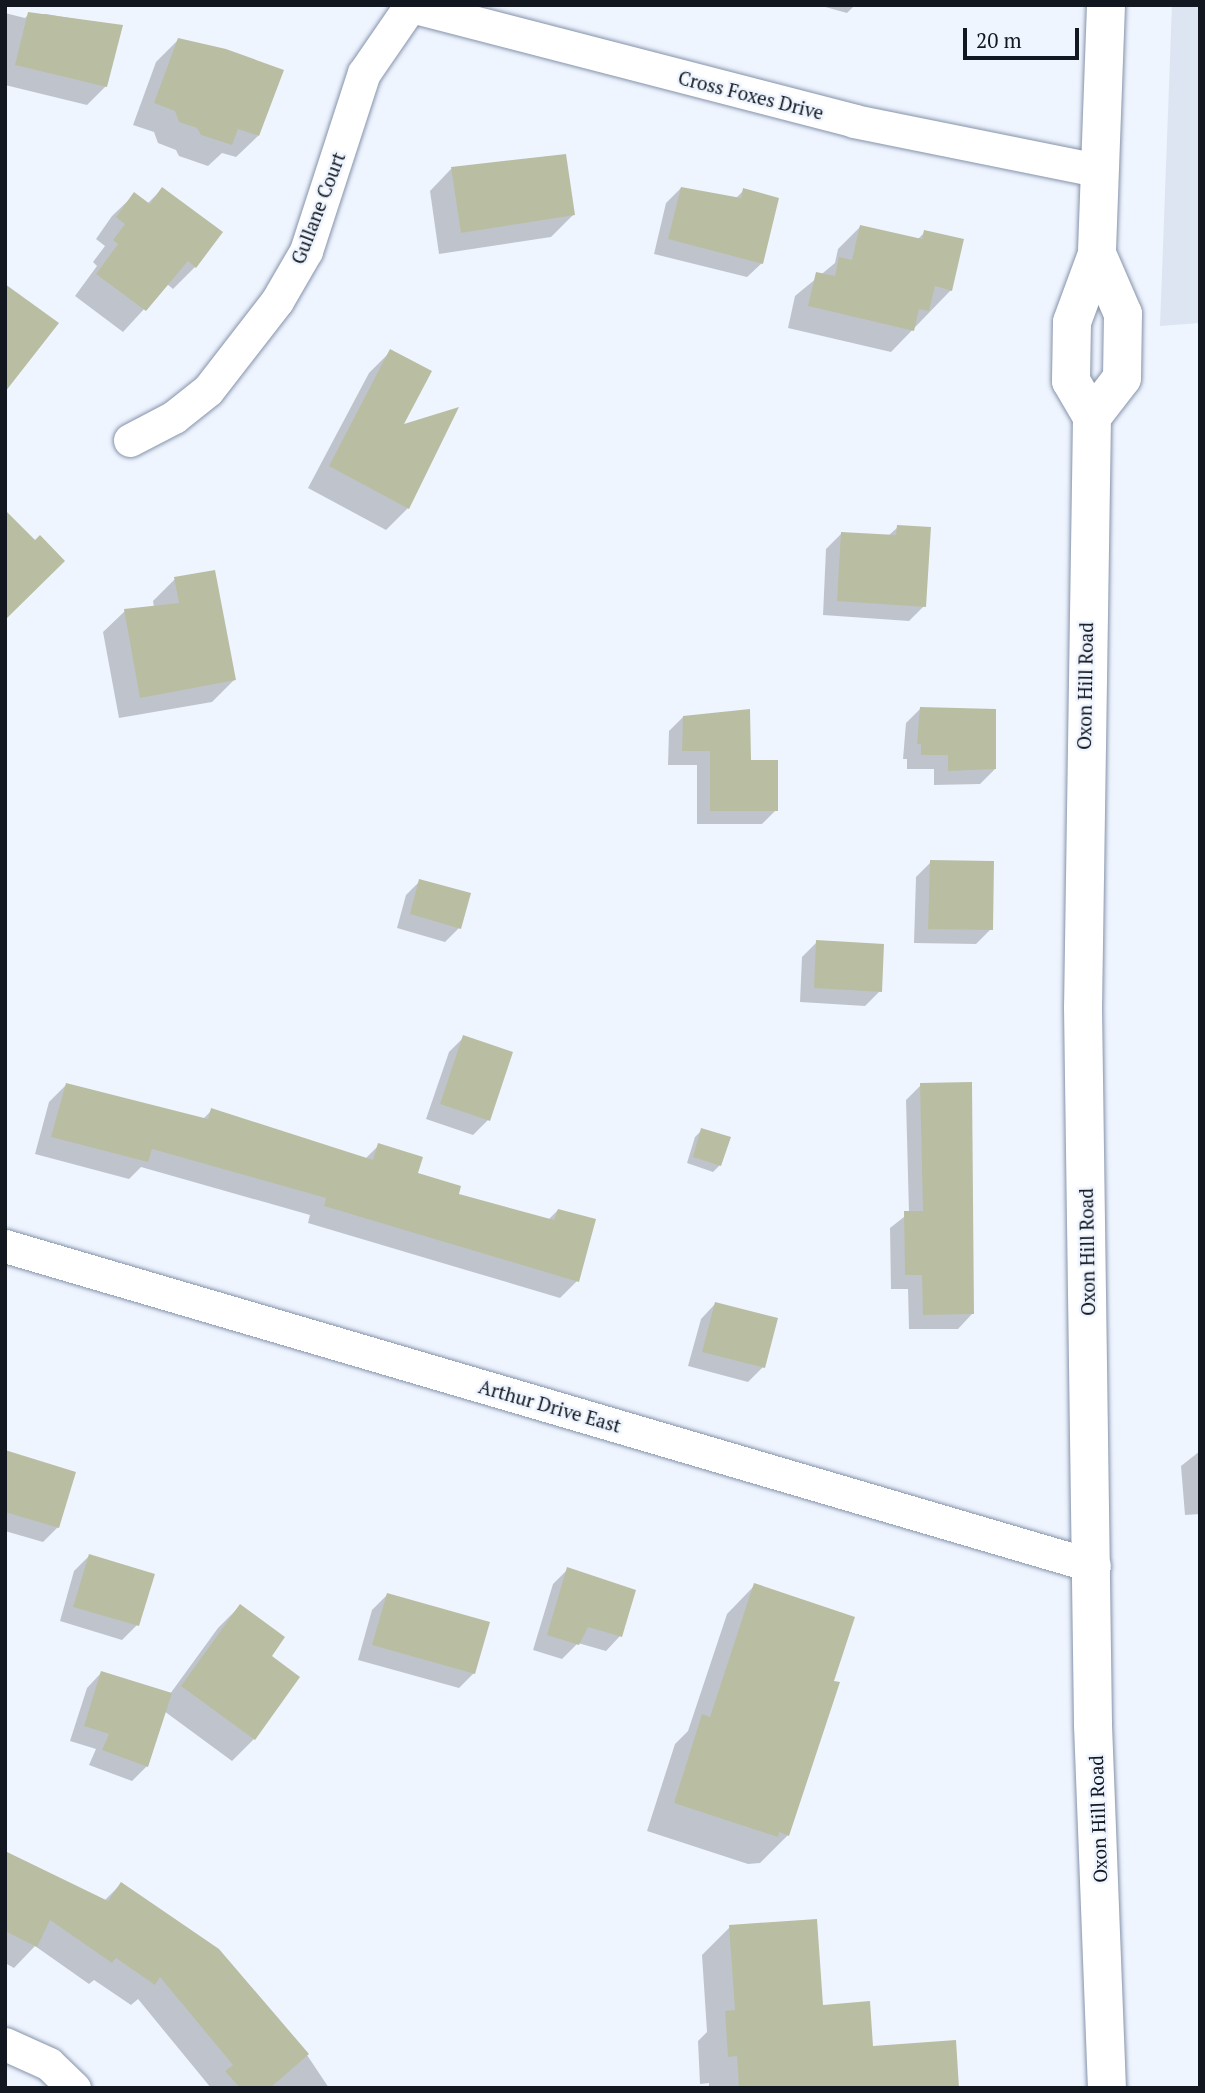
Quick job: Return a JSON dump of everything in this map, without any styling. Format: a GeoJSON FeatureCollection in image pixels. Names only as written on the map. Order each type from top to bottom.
{"type":"FeatureCollection","features":[{"type":"Feature","properties":{"kind":"main road"},"geometry":{"type":"LineString","coordinates":[[1097,254],[1123,314],[1122,379],[1092,417],[1071,381],[1072,322],[1097,254],[1106,5]]}},
{"type":"Feature","properties":{"kind":"main road","name":"Oxon Hill Road"},"geometry":{"type":"LineString","coordinates":[[1092,417],[1082,939],[1094,1566],[1093,1725],[1107,2088]]}},
{"type":"Feature","properties":{"kind":"street","name":"Cross Foxes Drive"},"geometry":{"type":"LineString","coordinates":[[409,6],[854,121],[1098,170]]}},
{"type":"Feature","properties":{"kind":"street","name":"Gullane Court"},"geometry":{"type":"LineString","coordinates":[[130,440],[174,417],[208,390],[277,301],[306,251],[364,73],[409,6]]}},
{"type":"Feature","properties":{"kind":"street","name":"Arthur Drive East"},"geometry":{"type":"LineString","coordinates":[[5,1246],[1094,1566]]}},
{"type":"Feature","properties":{"kind":"street"},"geometry":{"type":"LineString","coordinates":[[5,2044],[49,2064],[75,2088]]}},
{"type":"Feature","properties":{"kind":"shaded area"},"geometry":{"type":"Polygon","coordinates":[[[1172,5],[1200,5],[1200,323],[1160,326],[1172,5]]]}},
{"type":"Feature","properties":{"kind":"building"},"geometry":{"type":"Polygon","coordinates":[[[28,12],[123,25],[107,87],[15,65],[28,12]]]}},
{"type":"Feature","properties":{"kind":"building"},"geometry":{"type":"Polygon","coordinates":[[[178,38],[226,49],[284,70],[259,136],[238,129],[232,145],[201,135],[197,128],[179,122],[175,111],[154,103],[178,38]]]}},
{"type":"Feature","properties":{"kind":"building"},"geometry":{"type":"Polygon","coordinates":[[[566,154],[575,215],[461,233],[451,167],[566,154]]]}},
{"type":"Feature","properties":{"kind":"building"},"geometry":{"type":"Polygon","coordinates":[[[162,187],[223,232],[196,268],[188,261],[146,311],[96,274],[118,244],[113,240],[125,224],[116,217],[134,192],[150,204],[162,187]]]}},
{"type":"Feature","properties":{"kind":"building"},"geometry":{"type":"Polygon","coordinates":[[[681,187],[741,198],[743,188],[779,198],[763,264],[668,239],[681,187]]]}},
{"type":"Feature","properties":{"kind":"building"},"geometry":{"type":"Polygon","coordinates":[[[860,225],[922,239],[924,230],[964,239],[952,291],[935,286],[929,311],[919,309],[914,331],[808,306],[816,272],[835,276],[839,257],[852,260],[860,225]]]}},
{"type":"Feature","properties":{"kind":"building"},"geometry":{"type":"Polygon","coordinates":[[[5,284],[59,323],[5,392],[5,284]]]}},
{"type":"Feature","properties":{"kind":"building"},"geometry":{"type":"Polygon","coordinates":[[[390,349],[432,371],[404,424],[459,407],[409,509],[329,466],[390,349]]]}},
{"type":"Feature","properties":{"kind":"building"},"geometry":{"type":"Polygon","coordinates":[[[5,510],[35,540],[40,535],[65,561],[5,620],[5,510]]]}},
{"type":"Feature","properties":{"kind":"building"},"geometry":{"type":"Polygon","coordinates":[[[897,525],[931,527],[926,607],[837,601],[841,532],[896,535],[897,525]]]}},
{"type":"Feature","properties":{"kind":"building"},"geometry":{"type":"Polygon","coordinates":[[[215,570],[236,680],[140,698],[124,609],[179,603],[174,577],[215,570]]]}},
{"type":"Feature","properties":{"kind":"building"},"geometry":{"type":"Polygon","coordinates":[[[920,707],[996,709],[996,769],[948,771],[948,755],[921,755],[921,744],[917,744],[920,707]]]}},
{"type":"Feature","properties":{"kind":"building"},"geometry":{"type":"Polygon","coordinates":[[[750,709],[751,760],[778,760],[778,811],[710,811],[710,751],[682,751],[683,716],[750,709]]]}},
{"type":"Feature","properties":{"kind":"building"},"geometry":{"type":"Polygon","coordinates":[[[930,860],[994,861],[993,930],[928,929],[930,860]]]}},
{"type":"Feature","properties":{"kind":"building"},"geometry":{"type":"Polygon","coordinates":[[[419,879],[471,893],[461,929],[410,914],[419,879]]]}},
{"type":"Feature","properties":{"kind":"building"},"geometry":{"type":"Polygon","coordinates":[[[816,940],[884,944],[882,992],[814,988],[816,940]]]}},
{"type":"Feature","properties":{"kind":"building"},"geometry":{"type":"Polygon","coordinates":[[[463,1035],[513,1052],[490,1121],[440,1104],[463,1035]]]}},
{"type":"Feature","properties":{"kind":"building"},"geometry":{"type":"Polygon","coordinates":[[[972,1082],[974,1314],[923,1315],[922,1275],[905,1275],[904,1211],[923,1211],[920,1083],[972,1082]]]}},
{"type":"Feature","properties":{"kind":"building"},"geometry":{"type":"Polygon","coordinates":[[[66,1083],[208,1119],[211,1108],[373,1160],[378,1143],[423,1157],[418,1173],[461,1186],[459,1194],[554,1220],[558,1209],[596,1219],[579,1282],[324,1206],[326,1198],[152,1149],[148,1162],[51,1137],[66,1083]]]}},
{"type":"Feature","properties":{"kind":"building"},"geometry":{"type":"Polygon","coordinates":[[[701,1128],[731,1137],[721,1166],[693,1157],[701,1128]]]}},
{"type":"Feature","properties":{"kind":"building"},"geometry":{"type":"Polygon","coordinates":[[[715,1302],[778,1318],[765,1368],[702,1352],[715,1302]]]}},
{"type":"Feature","properties":{"kind":"building"},"geometry":{"type":"Polygon","coordinates":[[[5,1450],[76,1472],[59,1528],[5,1512],[5,1450]]]}},
{"type":"Feature","properties":{"kind":"building"},"geometry":{"type":"Polygon","coordinates":[[[89,1554],[155,1574],[139,1626],[73,1607],[89,1554]]]}},
{"type":"Feature","properties":{"kind":"building"},"geometry":{"type":"Polygon","coordinates":[[[567,1567],[636,1590],[622,1637],[588,1627],[579,1645],[547,1635],[567,1567]]]}},
{"type":"Feature","properties":{"kind":"building"},"geometry":{"type":"Polygon","coordinates":[[[754,1583],[855,1617],[834,1681],[840,1682],[789,1836],[779,1832],[778,1837],[674,1803],[702,1714],[710,1717],[754,1583]]]}},
{"type":"Feature","properties":{"kind":"building"},"geometry":{"type":"Polygon","coordinates":[[[387,1593],[490,1622],[475,1674],[372,1645],[387,1593]]]}},
{"type":"Feature","properties":{"kind":"building"},"geometry":{"type":"Polygon","coordinates":[[[240,1604],[285,1637],[272,1656],[300,1677],[255,1740],[181,1686],[240,1604]]]}},
{"type":"Feature","properties":{"kind":"building"},"geometry":{"type":"Polygon","coordinates":[[[101,1671],[172,1693],[148,1767],[102,1750],[109,1734],[84,1726],[101,1671]]]}},
{"type":"Feature","properties":{"kind":"building"},"geometry":{"type":"Polygon","coordinates":[[[5,1851],[108,1901],[121,1882],[219,1949],[309,2054],[270,2088],[240,2088],[225,2071],[233,2065],[160,1977],[155,1985],[116,1958],[112,1963],[50,1920],[37,1947],[5,1931],[5,1851]]]}},
{"type":"Feature","properties":{"kind":"building"},"geometry":{"type":"Polygon","coordinates":[[[817,1919],[823,2005],[870,2001],[873,2046],[956,2040],[959,2088],[739,2088],[737,2056],[728,2057],[725,2011],[735,2010],[729,1925],[817,1919]]]}}]}
